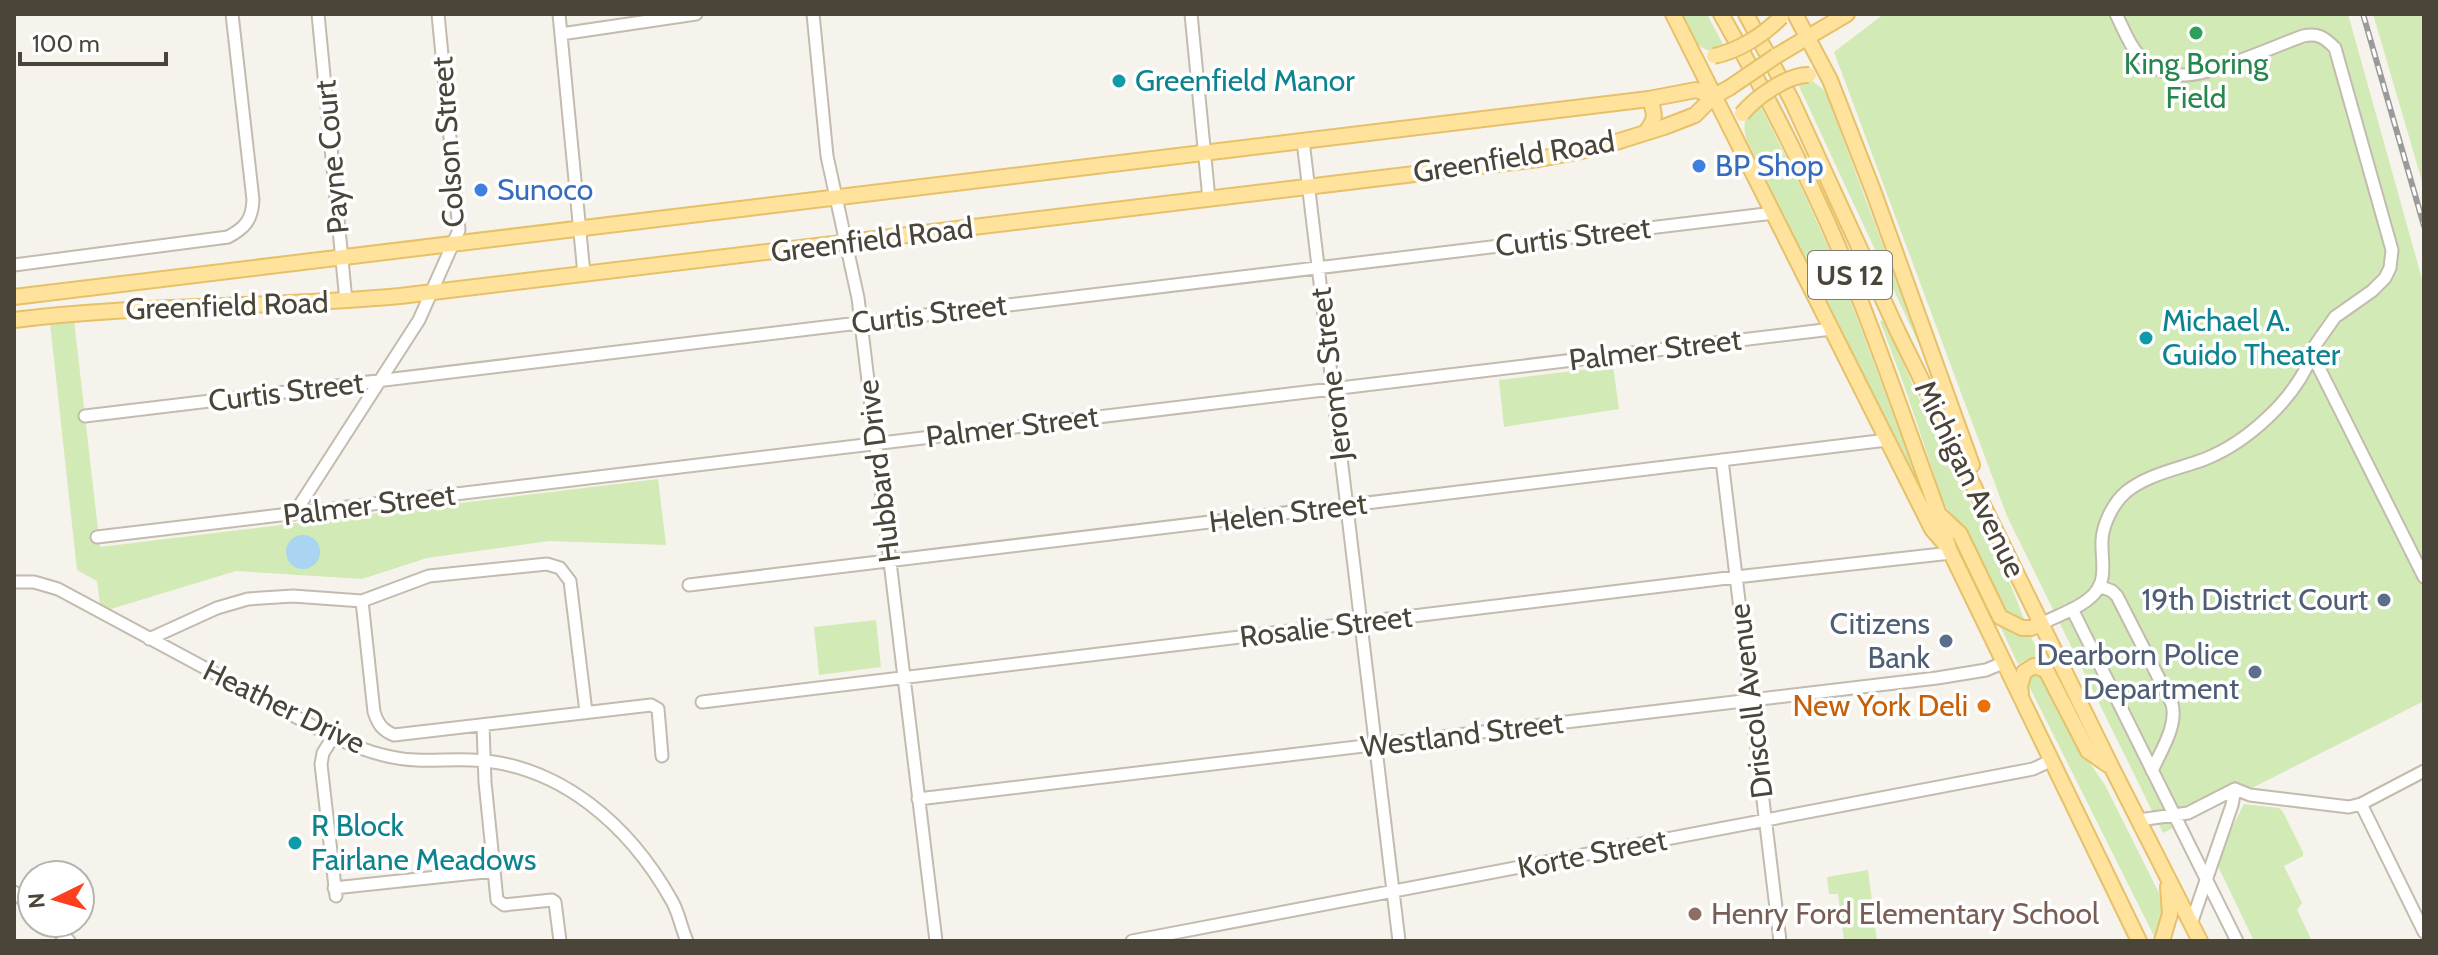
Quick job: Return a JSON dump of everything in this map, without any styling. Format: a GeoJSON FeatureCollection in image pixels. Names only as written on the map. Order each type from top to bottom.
{"type":"FeatureCollection","features":[{"type":"Feature","properties":{"kind":"main road"},"geometry":{"type":"LineString","coordinates":[[1673,14],[1932,529],[1950,551]]}},
{"type":"Feature","properties":{"kind":"main road","name":"Michigan Avenue"},"geometry":{"type":"LineString","coordinates":[[1721,14],[1820,204],[1857,292],[1950,551],[2139,941]]}},
{"type":"Feature","properties":{"kind":"main road","name":"Michigan Avenue"},"geometry":{"type":"LineString","coordinates":[[1746,14],[1786,89],[1898,332],[2041,624],[2200,941]]}},
{"type":"Feature","properties":{"kind":"main road","name":"Greenfield Road"},"geometry":{"type":"LineString","coordinates":[[14,320],[130,309],[346,301],[432,292],[1539,159],[1597,148],[1695,115],[1714,96],[1847,14]]}},
{"type":"Feature","properties":{"kind":"main road"},"geometry":{"type":"LineString","coordinates":[[1693,53],[1714,56],[1733,51],[1787,15],[1833,89],[1879,206],[1997,533]]}},
{"type":"Feature","properties":{"kind":"main road"},"geometry":{"type":"LineString","coordinates":[[1734,133],[1742,114],[1753,102],[1799,75],[1809,75],[1833,89]]}},
{"type":"Feature","properties":{"kind":"main road","name":"Greenfield Road"},"geometry":{"type":"LineString","coordinates":[[14,297],[1649,99],[1696,90],[1714,96]]}},
{"type":"Feature","properties":{"kind":"main road"},"geometry":{"type":"LineString","coordinates":[[1644,133],[1653,123],[1655,113],[1649,99]]}},
{"type":"Feature","properties":{"kind":"main road"},"geometry":{"type":"LineString","coordinates":[[1939,515],[1960,534],[2000,617],[2022,628],[2041,624]]}},
{"type":"Feature","properties":{"kind":"main road"},"geometry":{"type":"LineString","coordinates":[[2022,701],[2020,686],[2024,672],[2034,666],[2046,670],[2088,751],[2112,768]]}},
{"type":"Feature","properties":{"kind":"main road"},"geometry":{"type":"LineString","coordinates":[[2162,941],[2170,914],[2167,875]]}},
{"type":"Feature","properties":{"kind":"main road"},"geometry":{"type":"LineString","coordinates":[[2185,941],[2191,924]]}},
{"type":"Feature","properties":{"kind":"street"},"geometry":{"type":"LineString","coordinates":[[14,265],[228,237],[242,230],[252,216],[253,200],[232,14]]}},
{"type":"Feature","properties":{"kind":"street","name":"Payne Court"},"geometry":{"type":"LineString","coordinates":[[318,14],[346,301]]}},
{"type":"Feature","properties":{"kind":"street","name":"Colson Street"},"geometry":{"type":"LineString","coordinates":[[294,514],[419,320],[459,230],[438,14]]}},
{"type":"Feature","properties":{"kind":"street"},"geometry":{"type":"LineString","coordinates":[[559,14],[584,274]]}},
{"type":"Feature","properties":{"kind":"street"},"geometry":{"type":"LineString","coordinates":[[561,34],[696,14]]}},
{"type":"Feature","properties":{"kind":"street","name":"Hubbard Drive"},"geometry":{"type":"LineString","coordinates":[[813,14],[827,156],[861,323],[934,938]]}},
{"type":"Feature","properties":{"kind":"street"},"geometry":{"type":"LineString","coordinates":[[1191,14],[1209,199]]}},
{"type":"Feature","properties":{"kind":"street"},"geometry":{"type":"LineString","coordinates":[[2041,624],[2084,603],[2098,588],[2103,576],[2103,530],[2110,512],[2123,494],[2137,484],[2210,457],[2243,436],[2289,397],[2335,317],[2376,288],[2390,268],[2392,250],[2335,48],[2323,36],[2303,36],[2210,70],[2187,75],[2156,69],[2143,60],[2116,14]]}},
{"type":"Feature","properties":{"kind":"street","name":"Jerome Street"},"geometry":{"type":"LineString","coordinates":[[1303,141],[1399,941]]}},
{"type":"Feature","properties":{"kind":"street","name":"Curtis Street"},"geometry":{"type":"LineString","coordinates":[[85,416],[1774,213]]}},
{"type":"Feature","properties":{"kind":"street","name":"Palmer Street"},"geometry":{"type":"LineString","coordinates":[[97,537],[1832,329]]}},
{"type":"Feature","properties":{"kind":"street"},"geometry":{"type":"LineString","coordinates":[[2314,349],[2320,371],[2424,577]]}},
{"type":"Feature","properties":{"kind":"street","name":"Helen Street"},"geometry":{"type":"LineString","coordinates":[[689,585],[1887,440]]}},
{"type":"Feature","properties":{"kind":"street","name":"Driscoll Avenue"},"geometry":{"type":"LineString","coordinates":[[1722,460],[1780,941]]}},
{"type":"Feature","properties":{"kind":"street","name":"Rosalie Street"},"geometry":{"type":"LineString","coordinates":[[702,702],[1950,551]]}},
{"type":"Feature","properties":{"kind":"street"},"geometry":{"type":"LineString","coordinates":[[149,639],[217,608],[248,599],[293,596],[362,601],[429,576],[547,564],[560,568],[570,581],[586,712]]}},
{"type":"Feature","properties":{"kind":"street","name":"Heather Drive"},"geometry":{"type":"LineString","coordinates":[[14,582],[34,582],[58,589],[353,745],[412,760],[485,761],[526,769],[570,789],[606,816],[659,879],[674,905],[685,939]]}},
{"type":"Feature","properties":{"kind":"street"},"geometry":{"type":"LineString","coordinates":[[2098,588],[2112,591],[2117,596],[2174,711],[2172,725],[2152,771]]}},
{"type":"Feature","properties":{"kind":"street"},"geometry":{"type":"LineString","coordinates":[[362,601],[374,712],[381,727],[394,735],[645,704],[658,709],[662,756]]}},
{"type":"Feature","properties":{"kind":"street"},"geometry":{"type":"LineString","coordinates":[[2072,609],[2237,941]]}},
{"type":"Feature","properties":{"kind":"street","name":"Westland Street"},"geometry":{"type":"LineString","coordinates":[[918,799],[1937,678],[1986,670],[2003,663]]}},
{"type":"Feature","properties":{"kind":"street"},"geometry":{"type":"LineString","coordinates":[[483,725],[485,782],[497,900],[504,905],[552,900],[555,902],[560,941]]}},
{"type":"Feature","properties":{"kind":"street"},"geometry":{"type":"LineString","coordinates":[[333,737],[323,753],[321,764],[335,892],[494,871]]}},
{"type":"Feature","properties":{"kind":"street","name":"Korte Street"},"geometry":{"type":"LineString","coordinates":[[1132,941],[2033,769],[2050,761]]}},
{"type":"Feature","properties":{"kind":"street"},"geometry":{"type":"LineString","coordinates":[[2139,820],[2188,813],[2235,789],[2250,795],[2337,807],[2361,804],[2424,771]]}},
{"type":"Feature","properties":{"kind":"street"},"geometry":{"type":"LineString","coordinates":[[2191,924],[2235,789]]}},
{"type":"Feature","properties":{"kind":"street"},"geometry":{"type":"LineString","coordinates":[[2361,804],[2424,932]]}},
{"type":"Feature","properties":{"kind":"green space"},"geometry":{"type":"Polygon","coordinates":[[[1680,14],[1707,14],[1726,50],[1701,47],[1680,14]]]}},
{"type":"Feature","properties":{"kind":"green space"},"geometry":{"type":"Polygon","coordinates":[[[1884,14],[2348,14],[2424,286],[2424,701],[2163,833],[2007,516],[1834,52],[1884,14]]]}},
{"type":"Feature","properties":{"kind":"green space"},"geometry":{"type":"Polygon","coordinates":[[[2373,14],[2424,14],[2424,188],[2373,14]]]}},
{"type":"Feature","properties":{"kind":"green space"},"geometry":{"type":"Polygon","coordinates":[[[1812,81],[1827,96],[1924,355],[1797,82],[1812,81]]]}},
{"type":"Feature","properties":{"kind":"green space"},"geometry":{"type":"Polygon","coordinates":[[[1759,103],[1840,273],[1917,478],[1914,480],[1746,138],[1746,118],[1759,103]]]}},
{"type":"Feature","properties":{"kind":"green space"},"geometry":{"type":"Polygon","coordinates":[[[74,320],[100,547],[658,479],[666,545],[549,541],[427,558],[362,579],[236,571],[101,612],[97,581],[77,570],[50,323],[74,320]]]}},
{"type":"Feature","properties":{"kind":"green space"},"geometry":{"type":"Polygon","coordinates":[[[1884,320],[1917,395],[2012,588],[2025,622],[2000,610],[1960,527],[1944,504],[1880,321],[1884,320]]]}},
{"type":"Feature","properties":{"kind":"green space"},"geometry":{"type":"Polygon","coordinates":[[[1613,366],[1619,409],[1504,427],[1499,380],[1613,366]]]}},
{"type":"Feature","properties":{"kind":"green space"},"geometry":{"type":"Polygon","coordinates":[[[876,620],[881,667],[819,675],[814,627],[876,620]]]}},
{"type":"Feature","properties":{"kind":"green space"},"geometry":{"type":"Polygon","coordinates":[[[1999,624],[2017,633],[2030,635],[2042,659],[2018,664],[1999,624]]]}},
{"type":"Feature","properties":{"kind":"green space"},"geometry":{"type":"Polygon","coordinates":[[[2042,673],[2085,756],[2105,785],[2159,893],[2162,916],[2155,938],[2028,684],[2032,674],[2042,673]]]}},
{"type":"Feature","properties":{"kind":"green space"},"geometry":{"type":"Polygon","coordinates":[[[2244,804],[2279,808],[2303,852],[2303,856],[2284,866],[2302,903],[2297,910],[2312,941],[2254,941],[2215,860],[2244,804]]]}},
{"type":"Feature","properties":{"kind":"green space"},"geometry":{"type":"Polygon","coordinates":[[[1868,870],[1877,941],[1844,941],[1838,894],[1829,894],[1827,877],[1868,870]]]}},
{"type":"Feature","properties":{"kind":"water"},"geometry":{"type":"Polygon","coordinates":[[[303,535],[315,540],[320,552],[315,564],[303,569],[291,564],[286,552],[291,540],[303,535]]]}},
{"type":"Feature","properties":{"kind":"railway"},"geometry":{"type":"LineString","coordinates":[[2363,14],[2424,226]]}},
{"type":"Feature","properties":{"kind":"place","name":"King Boring Field"},"geometry":{"type":"Point","coordinates":[2196,33]}},
{"type":"Feature","properties":{"kind":"place","name":"Greenfield Manor"},"geometry":{"type":"Point","coordinates":[1119,81]}},
{"type":"Feature","properties":{"kind":"place","name":"BP Shop"},"geometry":{"type":"Point","coordinates":[1699,166]}},
{"type":"Feature","properties":{"kind":"place","name":"Sunoco"},"geometry":{"type":"Point","coordinates":[481,190]}},
{"type":"Feature","properties":{"kind":"place","name":"Michael A. Guido Theater"},"geometry":{"type":"Point","coordinates":[2146,338]}},
{"type":"Feature","properties":{"kind":"place","name":"19th District Court"},"geometry":{"type":"Point","coordinates":[2384,600]}},
{"type":"Feature","properties":{"kind":"place","name":"Citizens Bank"},"geometry":{"type":"Point","coordinates":[1946,641]}},
{"type":"Feature","properties":{"kind":"place","name":"Dearborn Police Department"},"geometry":{"type":"Point","coordinates":[2255,672]}},
{"type":"Feature","properties":{"kind":"place","name":"New York Deli"},"geometry":{"type":"Point","coordinates":[1984,706]}},
{"type":"Feature","properties":{"kind":"place","name":"R Block Fairlane Meadows"},"geometry":{"type":"Point","coordinates":[295,843]}},
{"type":"Feature","properties":{"kind":"place","name":"Henry Ford Elementary School"},"geometry":{"type":"Point","coordinates":[1695,914]}}]}
